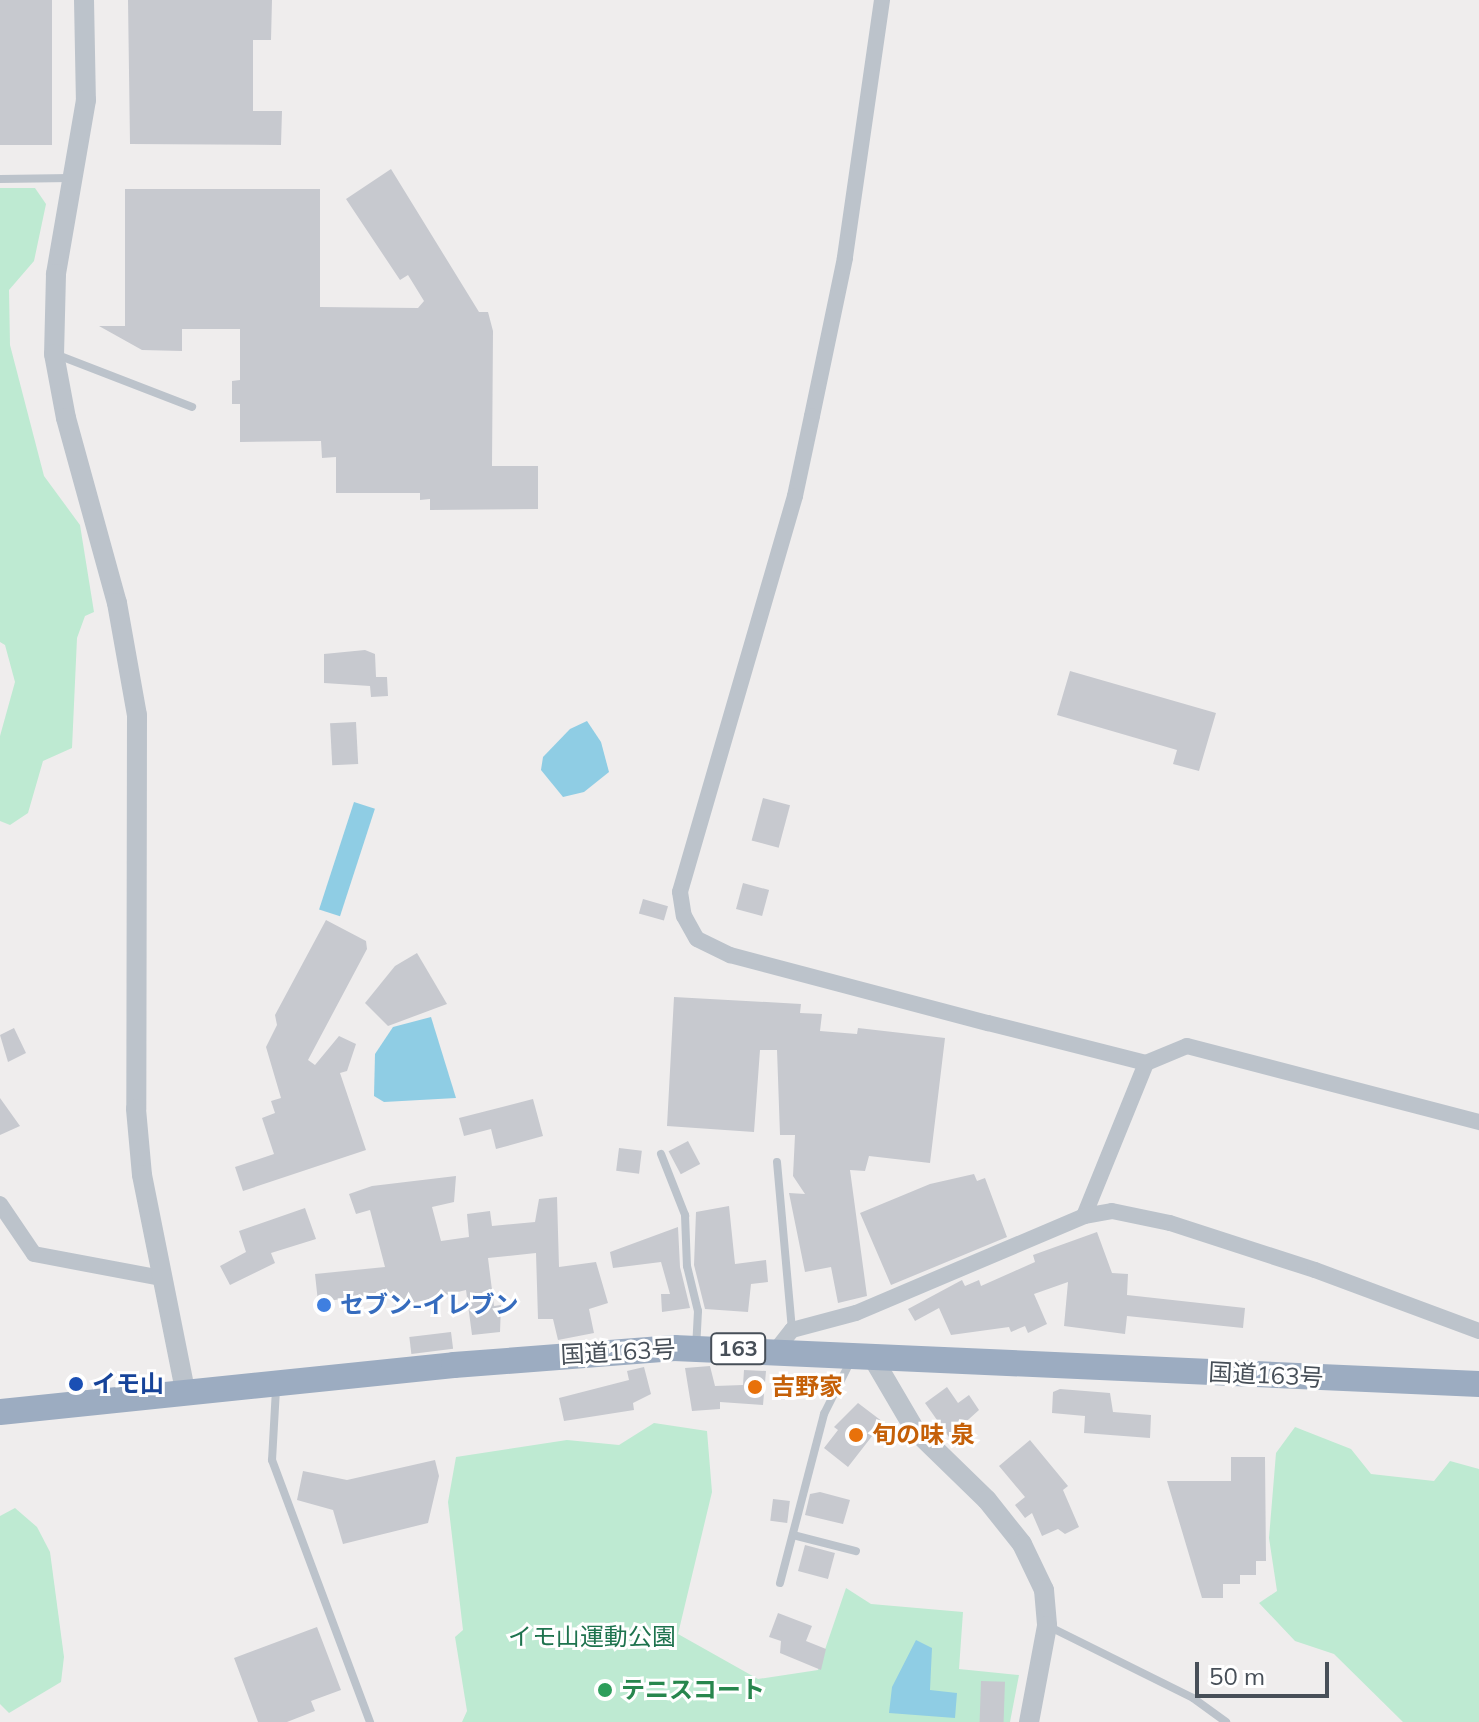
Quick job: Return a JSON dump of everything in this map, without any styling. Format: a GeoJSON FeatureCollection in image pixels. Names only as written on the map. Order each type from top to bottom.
{"type":"FeatureCollection","features":[{"type":"Feature","properties":{"kind":"highway","name":"国道163号"},"geometry":{"type":"LineString","coordinates":[[0,1412],[577,1353],[696,1348],[785,1340],[862,1355],[1479,1384]]}},
{"type":"Feature","properties":{"kind":"street"},"geometry":{"type":"LineString","coordinates":[[84,0],[86,100],[76,178],[56,274],[54,354],[66,418],[117,603],[137,715],[136,1109],[161,1278],[186,1395]]}},
{"type":"Feature","properties":{"kind":"street"},"geometry":{"type":"LineString","coordinates":[[882,0],[845,258],[795,496],[680,892],[684,916],[697,939],[730,955],[1146,1063],[1187,1046],[1479,1122]]}},
{"type":"Feature","properties":{"kind":"street"},"geometry":{"type":"LineString","coordinates":[[1084,1216],[1146,1063]]}},
{"type":"Feature","properties":{"kind":"street"},"geometry":{"type":"LineString","coordinates":[[0,1204],[34,1254],[161,1278]]}},
{"type":"Feature","properties":{"kind":"street"},"geometry":{"type":"LineString","coordinates":[[785,1340],[889,1301],[1084,1216],[1112,1211],[1170,1223],[1400,1298],[1479,1331]]}},
{"type":"Feature","properties":{"kind":"street"},"geometry":{"type":"LineString","coordinates":[[862,1355],[915,1430],[987,1500],[1022,1544],[1044,1590],[1047,1626],[1029,1722]]}},
{"type":"Feature","properties":{"kind":"lane"},"geometry":{"type":"LineString","coordinates":[[0,179],[76,178]]}},
{"type":"Feature","properties":{"kind":"lane"},"geometry":{"type":"LineString","coordinates":[[54,354],[192,407]]}},
{"type":"Feature","properties":{"kind":"lane"},"geometry":{"type":"LineString","coordinates":[[661,1154],[685,1215],[687,1266],[698,1311],[696,1348]]}},
{"type":"Feature","properties":{"kind":"lane"},"geometry":{"type":"LineString","coordinates":[[777,1162],[785,1340]]}},
{"type":"Feature","properties":{"kind":"lane"},"geometry":{"type":"LineString","coordinates":[[780,1583],[824,1414],[862,1355]]}},
{"type":"Feature","properties":{"kind":"lane"},"geometry":{"type":"LineString","coordinates":[[276,1385],[272,1460],[370,1722]]}},
{"type":"Feature","properties":{"kind":"lane"},"geometry":{"type":"LineString","coordinates":[[793,1535],[856,1551]]}},
{"type":"Feature","properties":{"kind":"lane"},"geometry":{"type":"LineString","coordinates":[[1047,1626],[1193,1698],[1226,1722]]}},
{"type":"Feature","properties":{"kind":"green space"},"geometry":{"type":"Polygon","coordinates":[[[0,188],[35,188],[46,204],[34,261],[9,290],[10,345],[44,476],[80,525],[94,612],[85,616],[77,638],[72,748],[43,761],[28,813],[10,825],[0,821],[0,736],[15,682],[5,645],[0,642],[0,188]]]}},
{"type":"Feature","properties":{"kind":"green space","name":"イモ山運動公園"},"geometry":{"type":"Polygon","coordinates":[[[654,1423],[707,1431],[712,1492],[678,1634],[758,1679],[818,1670],[846,1588],[871,1604],[963,1612],[959,1669],[1019,1675],[1010,1722],[462,1722],[467,1711],[455,1637],[463,1630],[448,1502],[456,1457],[567,1440],[619,1445],[654,1423]]]}},
{"type":"Feature","properties":{"kind":"green space"},"geometry":{"type":"Polygon","coordinates":[[[1295,1427],[1351,1449],[1371,1474],[1434,1481],[1450,1461],[1479,1469],[1479,1722],[1403,1722],[1334,1654],[1295,1641],[1259,1603],[1277,1591],[1269,1538],[1276,1453],[1295,1427]]]}},
{"type":"Feature","properties":{"kind":"green space"},"geometry":{"type":"Polygon","coordinates":[[[15,1508],[37,1527],[50,1552],[64,1657],[61,1682],[9,1713],[0,1704],[0,1516],[15,1508]]]}},
{"type":"Feature","properties":{"kind":"water"},"geometry":{"type":"Polygon","coordinates":[[[587,721],[601,742],[609,772],[584,792],[563,797],[541,770],[543,757],[570,729],[587,721]]]}},
{"type":"Feature","properties":{"kind":"water"},"geometry":{"type":"Polygon","coordinates":[[[354,802],[375,809],[340,916],[319,909],[354,802]]]}},
{"type":"Feature","properties":{"kind":"water"},"geometry":{"type":"Polygon","coordinates":[[[431,1017],[456,1098],[384,1102],[374,1096],[375,1054],[393,1027],[431,1017]]]}},
{"type":"Feature","properties":{"kind":"water"},"geometry":{"type":"Polygon","coordinates":[[[916,1640],[932,1648],[930,1690],[957,1693],[955,1718],[889,1713],[892,1687],[916,1640]]]}},
{"type":"Feature","properties":{"kind":"building"},"geometry":{"type":"Polygon","coordinates":[[[0,0],[52,0],[52,145],[0,145],[0,0]]]}},
{"type":"Feature","properties":{"kind":"building"},"geometry":{"type":"Polygon","coordinates":[[[128,0],[272,0],[271,40],[253,40],[253,111],[282,111],[281,145],[130,144],[128,0]]]}},
{"type":"Feature","properties":{"kind":"building"},"geometry":{"type":"Polygon","coordinates":[[[391,169],[479,312],[488,312],[493,331],[492,466],[538,466],[538,509],[430,510],[430,499],[420,500],[420,493],[336,493],[336,457],[322,458],[321,441],[240,442],[240,404],[232,404],[232,381],[240,380],[240,329],[182,329],[182,351],[142,350],[99,326],[125,326],[125,189],[320,189],[320,307],[418,308],[424,301],[408,275],[400,280],[346,199],[391,169]]]}},
{"type":"Feature","properties":{"kind":"building"},"geometry":{"type":"Polygon","coordinates":[[[365,650],[375,654],[376,677],[387,677],[388,696],[371,697],[370,686],[324,683],[324,654],[365,650]]]}},
{"type":"Feature","properties":{"kind":"building"},"geometry":{"type":"Polygon","coordinates":[[[1070,671],[1216,713],[1199,771],[1173,764],[1177,750],[1057,715],[1070,671]]]}},
{"type":"Feature","properties":{"kind":"building"},"geometry":{"type":"Polygon","coordinates":[[[356,722],[358,764],[332,765],[330,723],[356,722]]]}},
{"type":"Feature","properties":{"kind":"building"},"geometry":{"type":"Polygon","coordinates":[[[763,798],[790,805],[779,848],[752,841],[763,798]]]}},
{"type":"Feature","properties":{"kind":"building"},"geometry":{"type":"Polygon","coordinates":[[[743,883],[769,890],[762,916],[736,909],[743,883]]]}},
{"type":"Feature","properties":{"kind":"building"},"geometry":{"type":"Polygon","coordinates":[[[643,899],[668,906],[664,921],[639,913],[643,899]]]}},
{"type":"Feature","properties":{"kind":"building"},"geometry":{"type":"Polygon","coordinates":[[[326,920],[366,941],[367,949],[308,1060],[315,1065],[339,1036],[356,1044],[347,1071],[340,1073],[366,1150],[243,1191],[235,1167],[274,1154],[262,1118],[275,1113],[271,1101],[281,1098],[266,1047],[277,1025],[275,1015],[326,920]]]}},
{"type":"Feature","properties":{"kind":"building"},"geometry":{"type":"Polygon","coordinates":[[[417,953],[447,1004],[388,1026],[365,1003],[395,966],[417,953]]]}},
{"type":"Feature","properties":{"kind":"building"},"geometry":{"type":"Polygon","coordinates":[[[674,997],[801,1004],[800,1013],[822,1014],[820,1031],[857,1034],[858,1028],[945,1038],[930,1163],[869,1156],[865,1171],[850,1170],[867,1296],[838,1303],[831,1267],[805,1272],[789,1193],[805,1194],[793,1176],[795,1135],[780,1135],[777,1050],[760,1050],[754,1132],[667,1126],[674,997]]]}},
{"type":"Feature","properties":{"kind":"building"},"geometry":{"type":"Polygon","coordinates":[[[14,1028],[26,1053],[8,1062],[0,1035],[14,1028]]]}},
{"type":"Feature","properties":{"kind":"building"},"geometry":{"type":"Polygon","coordinates":[[[0,1098],[20,1126],[0,1135],[0,1098]]]}},
{"type":"Feature","properties":{"kind":"building"},"geometry":{"type":"Polygon","coordinates":[[[533,1099],[543,1136],[496,1149],[491,1129],[464,1136],[459,1118],[533,1099]]]}},
{"type":"Feature","properties":{"kind":"building"},"geometry":{"type":"Polygon","coordinates":[[[688,1141],[700,1164],[681,1174],[669,1151],[688,1141]]]}},
{"type":"Feature","properties":{"kind":"building"},"geometry":{"type":"Polygon","coordinates":[[[619,1148],[642,1151],[639,1174],[616,1171],[619,1148]]]}},
{"type":"Feature","properties":{"kind":"building"},"geometry":{"type":"Polygon","coordinates":[[[974,1174],[977,1181],[985,1178],[1007,1237],[891,1285],[860,1213],[930,1184],[974,1174]]]}},
{"type":"Feature","properties":{"kind":"building"},"geometry":{"type":"Polygon","coordinates":[[[456,1176],[454,1202],[432,1207],[441,1241],[469,1237],[467,1214],[490,1211],[492,1226],[535,1222],[539,1199],[557,1197],[559,1267],[596,1262],[608,1303],[589,1309],[594,1333],[558,1340],[553,1319],[538,1319],[536,1253],[488,1258],[494,1306],[501,1305],[500,1332],[472,1335],[466,1290],[396,1307],[392,1293],[318,1302],[315,1274],[385,1267],[370,1210],[356,1214],[349,1194],[372,1186],[456,1176]]]}},
{"type":"Feature","properties":{"kind":"building"},"geometry":{"type":"Polygon","coordinates":[[[729,1206],[735,1264],[766,1260],[768,1282],[751,1284],[748,1312],[705,1309],[694,1265],[696,1212],[729,1206]]]}},
{"type":"Feature","properties":{"kind":"building"},"geometry":{"type":"Polygon","coordinates":[[[305,1208],[316,1239],[271,1253],[275,1263],[230,1285],[220,1266],[246,1252],[239,1231],[305,1208]]]}},
{"type":"Feature","properties":{"kind":"building"},"geometry":{"type":"Polygon","coordinates":[[[678,1227],[680,1267],[690,1308],[662,1312],[661,1294],[670,1294],[661,1262],[613,1268],[610,1252],[678,1227]]]}},
{"type":"Feature","properties":{"kind":"building"},"geometry":{"type":"Polygon","coordinates":[[[1097,1232],[1112,1273],[1128,1274],[1127,1295],[1245,1308],[1243,1328],[1127,1316],[1125,1334],[1064,1326],[1068,1282],[1034,1294],[1047,1324],[1028,1333],[1025,1326],[1011,1332],[1009,1327],[951,1335],[939,1308],[915,1321],[908,1309],[962,1280],[965,1286],[979,1280],[981,1286],[1035,1262],[1033,1255],[1097,1232]]]}},
{"type":"Feature","properties":{"kind":"building"},"geometry":{"type":"Polygon","coordinates":[[[451,1332],[453,1349],[411,1354],[409,1337],[451,1332]]]}},
{"type":"Feature","properties":{"kind":"building"},"geometry":{"type":"Polygon","coordinates":[[[710,1366],[715,1386],[743,1385],[744,1370],[766,1371],[763,1405],[720,1402],[720,1409],[692,1411],[685,1368],[710,1366]]]}},
{"type":"Feature","properties":{"kind":"building"},"geometry":{"type":"Polygon","coordinates":[[[644,1367],[651,1394],[633,1403],[634,1410],[564,1421],[559,1398],[629,1380],[627,1371],[644,1367]]]}},
{"type":"Feature","properties":{"kind":"building"},"geometry":{"type":"Polygon","coordinates":[[[947,1387],[958,1403],[969,1395],[979,1410],[949,1437],[925,1403],[947,1387]]]}},
{"type":"Feature","properties":{"kind":"building"},"geometry":{"type":"Polygon","coordinates":[[[1060,1389],[1110,1393],[1113,1412],[1151,1415],[1150,1438],[1084,1433],[1085,1416],[1052,1413],[1053,1392],[1060,1389]]]}},
{"type":"Feature","properties":{"kind":"building","name":"旬の味 泉"},"geometry":{"type":"Polygon","coordinates":[[[858,1403],[883,1422],[848,1467],[824,1448],[838,1430],[834,1427],[858,1403]]]}},
{"type":"Feature","properties":{"kind":"building"},"geometry":{"type":"Polygon","coordinates":[[[1030,1440],[1068,1486],[1063,1490],[1079,1527],[1065,1534],[1058,1529],[1042,1536],[1032,1513],[1025,1518],[1015,1505],[1025,1497],[999,1466],[1030,1440]]]}},
{"type":"Feature","properties":{"kind":"building"},"geometry":{"type":"Polygon","coordinates":[[[1231,1457],[1265,1457],[1266,1561],[1256,1561],[1256,1575],[1240,1575],[1240,1584],[1223,1584],[1223,1598],[1202,1598],[1167,1481],[1231,1481],[1231,1457]]]}},
{"type":"Feature","properties":{"kind":"building"},"geometry":{"type":"Polygon","coordinates":[[[435,1460],[439,1476],[428,1523],[343,1544],[333,1510],[297,1500],[303,1471],[347,1480],[435,1460]]]}},
{"type":"Feature","properties":{"kind":"building"},"geometry":{"type":"Polygon","coordinates":[[[820,1492],[850,1500],[843,1524],[805,1515],[810,1494],[820,1492]]]}},
{"type":"Feature","properties":{"kind":"building"},"geometry":{"type":"Polygon","coordinates":[[[773,1499],[790,1501],[787,1523],[770,1521],[773,1499]]]}},
{"type":"Feature","properties":{"kind":"building"},"geometry":{"type":"Polygon","coordinates":[[[805,1545],[835,1553],[828,1579],[798,1571],[805,1545]]]}},
{"type":"Feature","properties":{"kind":"building"},"geometry":{"type":"Polygon","coordinates":[[[778,1613],[812,1626],[806,1641],[826,1649],[821,1670],[780,1653],[781,1641],[769,1637],[778,1613]]]}},
{"type":"Feature","properties":{"kind":"building"},"geometry":{"type":"Polygon","coordinates":[[[317,1627],[341,1690],[311,1701],[315,1711],[287,1722],[258,1722],[234,1658],[317,1627]]]}},
{"type":"Feature","properties":{"kind":"building"},"geometry":{"type":"Polygon","coordinates":[[[981,1681],[1005,1682],[1004,1722],[980,1722],[981,1681]]]}},
{"type":"Feature","properties":{"kind":"place","name":"セブン-イレブン"},"geometry":{"type":"Point","coordinates":[324,1305]}},
{"type":"Feature","properties":{"kind":"place","name":"イモ山"},"geometry":{"type":"Point","coordinates":[76,1384]}},
{"type":"Feature","properties":{"kind":"place","name":"吉野家"},"geometry":{"type":"Point","coordinates":[755,1387]}},
{"type":"Feature","properties":{"kind":"place","name":"旬の味 泉"},"geometry":{"type":"Point","coordinates":[856,1435]}},
{"type":"Feature","properties":{"kind":"place","name":"テニスコート"},"geometry":{"type":"Point","coordinates":[605,1690]}}]}
